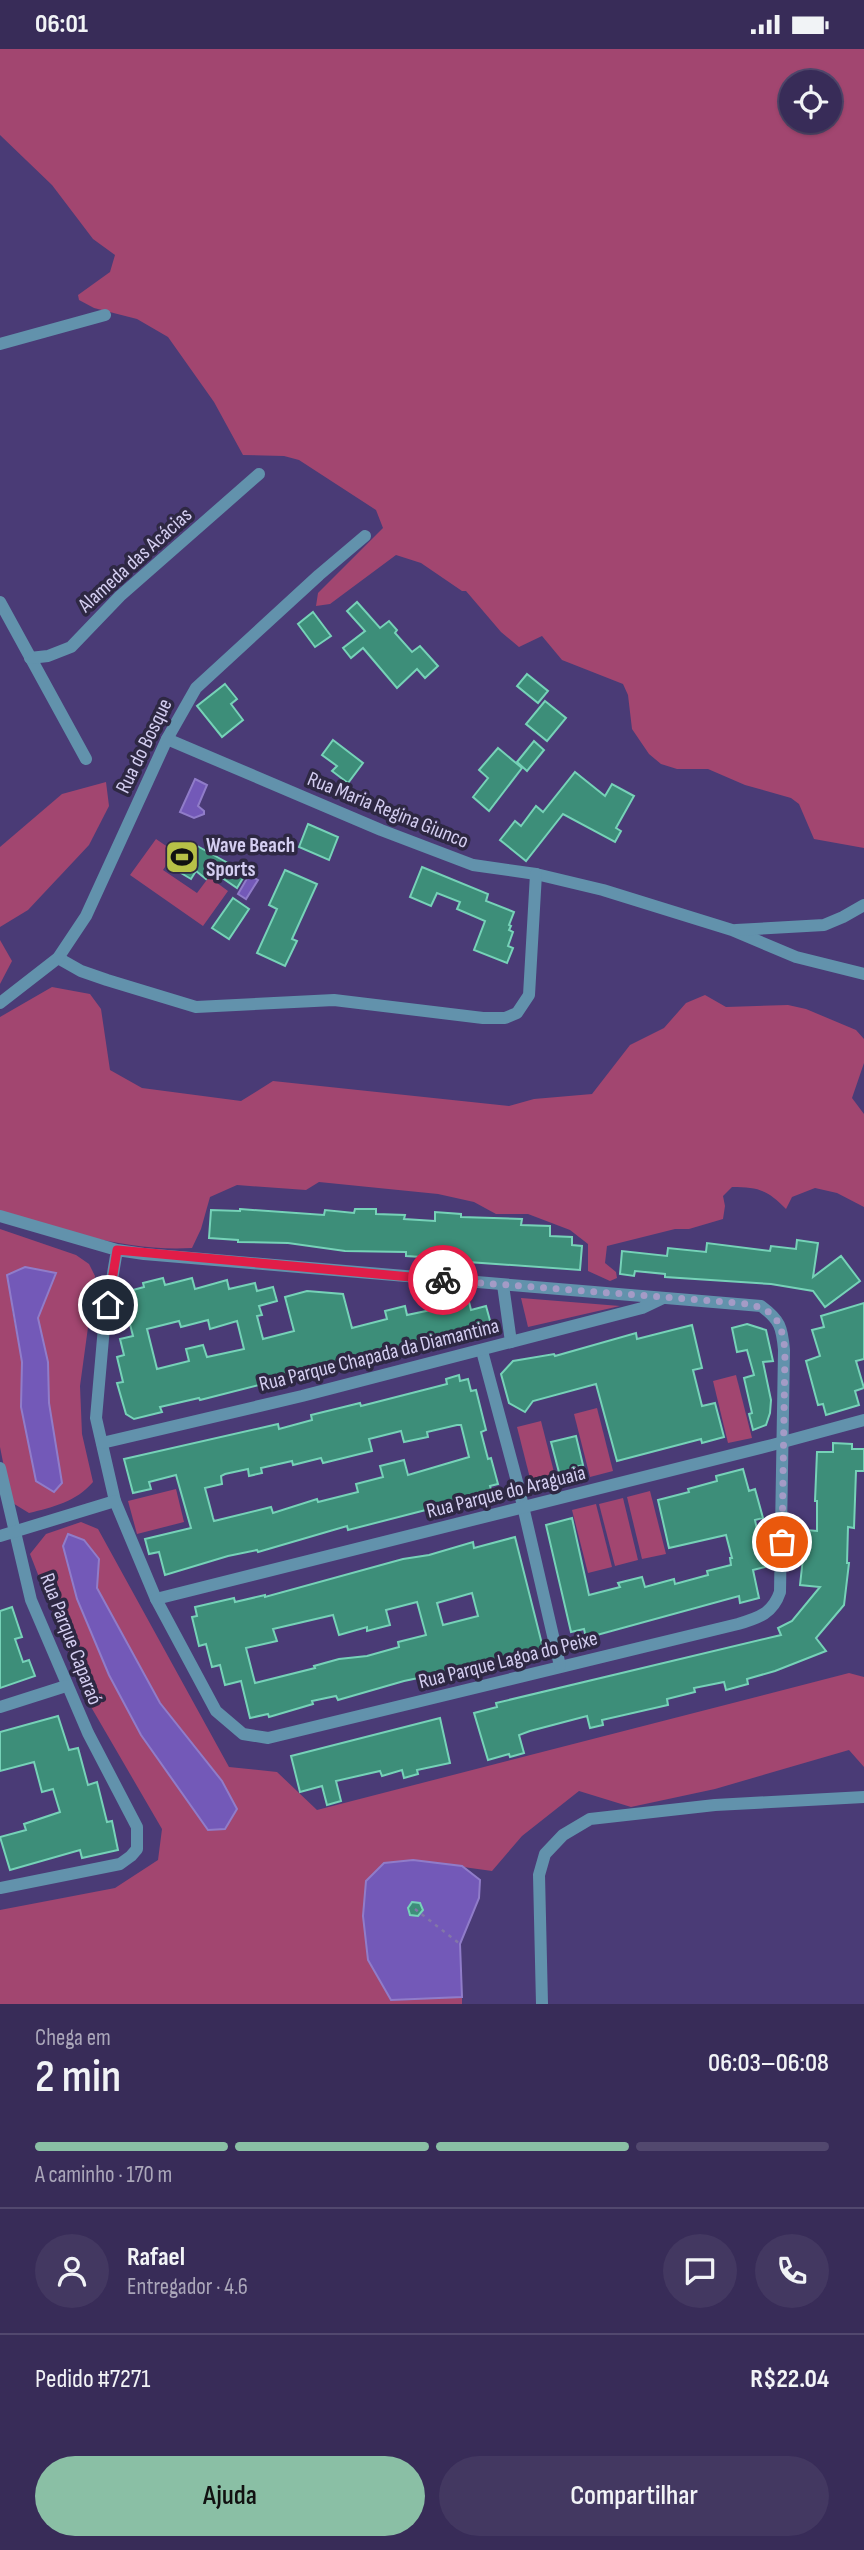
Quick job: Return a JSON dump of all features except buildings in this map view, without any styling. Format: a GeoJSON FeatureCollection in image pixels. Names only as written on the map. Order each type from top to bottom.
{"type":"FeatureCollection","features":[{"type":"Feature","properties":{"kind":"street"},"geometry":{"type":"LineString","coordinates":[[0,344],[105,316]]}},
{"type":"Feature","properties":{"kind":"street","name":"Alameda das Acácias"},"geometry":{"type":"LineString","coordinates":[[30,658],[48,656],[71,647],[120,596],[258,474]]}},
{"type":"Feature","properties":{"kind":"street","name":"Rua do Bosque"},"geometry":{"type":"LineString","coordinates":[[0,1003],[58,958],[86,916],[167,739],[196,688],[365,536]]}},
{"type":"Feature","properties":{"kind":"street"},"geometry":{"type":"LineString","coordinates":[[0,601],[86,759]]}},
{"type":"Feature","properties":{"kind":"street","name":"Rua Maria Regina Giunco"},"geometry":{"type":"LineString","coordinates":[[167,739],[473,865],[536,874],[603,890],[732,930]]}},
{"type":"Feature","properties":{"kind":"street"},"geometry":{"type":"LineString","coordinates":[[58,958],[81,971],[196,1007],[334,1000],[483,1018],[505,1018],[517,1013],[530,995],[536,874]]}},
{"type":"Feature","properties":{"kind":"street"},"geometry":{"type":"LineString","coordinates":[[732,930],[824,925],[864,905]]}},
{"type":"Feature","properties":{"kind":"street"},"geometry":{"type":"LineString","coordinates":[[732,930],[796,957],[864,974]]}},
{"type":"Feature","properties":{"kind":"street"},"geometry":{"type":"LineString","coordinates":[[0,1216],[117,1250],[761,1306],[774,1316],[783,1329],[785,1442]]}},
{"type":"Feature","properties":{"kind":"street"},"geometry":{"type":"LineString","coordinates":[[117,1250],[104,1327],[96,1418],[115,1501],[156,1599]]}},
{"type":"Feature","properties":{"kind":"street"},"geometry":{"type":"LineString","coordinates":[[503,1285],[512,1342]]}},
{"type":"Feature","properties":{"kind":"street","name":"Rua Parque Chapada da Diamantina"},"geometry":{"type":"LineString","coordinates":[[102,1443],[482,1350],[642,1308],[664,1298]]}},
{"type":"Feature","properties":{"kind":"street"},"geometry":{"type":"LineString","coordinates":[[482,1350],[561,1666]]}},
{"type":"Feature","properties":{"kind":"street","name":"Rua Parque do Araguaia"},"geometry":{"type":"LineString","coordinates":[[156,1599],[864,1420]]}},
{"type":"Feature","properties":{"kind":"street","name":"Rua Parque Lagoa do Peixe"},"geometry":{"type":"LineString","coordinates":[[156,1599],[215,1711],[243,1734],[268,1738],[755,1619],[768,1613],[780,1592],[785,1442]]}},
{"type":"Feature","properties":{"kind":"street","name":"Rua Parque Caparaó"},"geometry":{"type":"LineString","coordinates":[[0,1468],[31,1600],[66,1686],[137,1827],[137,1849],[120,1864],[0,1888]]}},
{"type":"Feature","properties":{"kind":"street"},"geometry":{"type":"LineString","coordinates":[[0,1536],[115,1501]]}},
{"type":"Feature","properties":{"kind":"street"},"geometry":{"type":"LineString","coordinates":[[0,1707],[66,1686]]}},
{"type":"Feature","properties":{"kind":"street"},"geometry":{"type":"LineString","coordinates":[[541,2004],[539,1875],[545,1854],[564,1835],[590,1819],[715,1805],[864,1797]]}},
{"type":"Feature","properties":{"kind":"path"},"geometry":{"type":"LineString","coordinates":[[415,1909],[460,1944]]}},
{"type":"Feature","properties":{"kind":"shaded area"},"geometry":{"type":"Polygon","coordinates":[[[0,49],[864,49],[864,848],[814,839],[799,804],[791,798],[745,785],[708,769],[677,769],[661,764],[649,754],[632,729],[628,695],[623,684],[562,660],[542,636],[519,647],[501,632],[466,591],[462,591],[421,563],[396,555],[330,604],[316,606],[318,593],[383,528],[376,510],[299,460],[284,456],[243,455],[214,402],[168,337],[137,319],[94,308],[79,300],[78,295],[110,272],[115,255],[93,239],[52,185],[0,135],[0,49]]]}},
{"type":"Feature","properties":{"kind":"shaded area"},"geometry":{"type":"Polygon","coordinates":[[[195,779],[207,785],[198,806],[204,814],[194,818],[180,812],[195,779]]]}},
{"type":"Feature","properties":{"kind":"shaded area"},"geometry":{"type":"Polygon","coordinates":[[[106,782],[109,806],[89,845],[28,910],[0,927],[0,847],[62,794],[106,782]]]}},
{"type":"Feature","properties":{"kind":"shaded area"},"geometry":{"type":"Polygon","coordinates":[[[156,839],[175,852],[163,870],[197,893],[209,877],[228,891],[203,926],[130,875],[156,839]]]}},
{"type":"Feature","properties":{"kind":"shaded area"},"geometry":{"type":"Polygon","coordinates":[[[249,875],[258,880],[246,899],[238,894],[249,875]]]}},
{"type":"Feature","properties":{"kind":"shaded area"},"geometry":{"type":"Polygon","coordinates":[[[0,940],[12,961],[0,984],[0,940]]]}},
{"type":"Feature","properties":{"kind":"shaded area"},"geometry":{"type":"Polygon","coordinates":[[[52,987],[90,994],[101,1009],[110,1070],[142,1088],[241,1101],[273,1081],[509,1106],[534,1099],[592,1094],[630,1045],[664,1028],[686,1003],[705,995],[726,1007],[788,1005],[806,1009],[856,1030],[864,1039],[864,1063],[852,1098],[864,1114],[864,1207],[837,1193],[815,1188],[792,1197],[786,1209],[762,1191],[732,1187],[723,1196],[723,1219],[607,1246],[605,1263],[616,1272],[617,1278],[610,1281],[588,1271],[588,1244],[570,1230],[528,1214],[496,1214],[474,1202],[438,1194],[319,1182],[306,1190],[237,1185],[210,1197],[201,1229],[192,1248],[143,1247],[71,1232],[0,1212],[0,1017],[52,987]]]}},
{"type":"Feature","properties":{"kind":"shaded area"},"geometry":{"type":"Polygon","coordinates":[[[0,1229],[76,1255],[89,1264],[95,1276],[80,1386],[82,1434],[93,1482],[72,1499],[29,1513],[11,1502],[0,1447],[0,1229]],[[55,1273],[12,1309],[22,1362],[21,1407],[36,1481],[54,1492],[62,1483],[49,1403],[48,1362],[38,1318],[55,1273]]]}},
{"type":"Feature","properties":{"kind":"shaded area"},"geometry":{"type":"Polygon","coordinates":[[[25,1267],[56,1273],[38,1318],[48,1362],[49,1403],[62,1483],[54,1492],[36,1481],[21,1407],[22,1362],[7,1275],[25,1267]]]}},
{"type":"Feature","properties":{"kind":"shaded area"},"geometry":{"type":"Polygon","coordinates":[[[521,1298],[620,1306],[528,1327],[521,1298]]]}},
{"type":"Feature","properties":{"kind":"shaded area"},"geometry":{"type":"Polygon","coordinates":[[[736,1375],[752,1438],[728,1443],[713,1381],[736,1375]]]}},
{"type":"Feature","properties":{"kind":"shaded area"},"geometry":{"type":"Polygon","coordinates":[[[597,1408],[613,1471],[590,1477],[574,1414],[597,1408]]]}},
{"type":"Feature","properties":{"kind":"shaded area"},"geometry":{"type":"Polygon","coordinates":[[[541,1421],[557,1484],[533,1490],[517,1427],[541,1421]]]}},
{"type":"Feature","properties":{"kind":"shaded area"},"geometry":{"type":"Polygon","coordinates":[[[176,1489],[184,1522],[137,1534],[128,1501],[176,1489]]]}},
{"type":"Feature","properties":{"kind":"shaded area"},"geometry":{"type":"Polygon","coordinates":[[[650,1491],[666,1554],[642,1559],[627,1497],[650,1491]]]}},
{"type":"Feature","properties":{"kind":"shaded area"},"geometry":{"type":"Polygon","coordinates":[[[623,1498],[638,1560],[615,1566],[599,1504],[623,1498]]]}},
{"type":"Feature","properties":{"kind":"shaded area"},"geometry":{"type":"Polygon","coordinates":[[[596,1504],[612,1567],[588,1573],[572,1510],[596,1504]]]}},
{"type":"Feature","properties":{"kind":"shaded area"},"geometry":{"type":"Polygon","coordinates":[[[81,1522],[98,1529],[229,1767],[277,1772],[317,1810],[849,1673],[864,1677],[864,1767],[849,1750],[715,1789],[631,1807],[579,1791],[522,1836],[492,1871],[413,1860],[363,1916],[368,1960],[391,2000],[462,1997],[462,2004],[0,2004],[0,1910],[115,1888],[158,1860],[162,1829],[87,1700],[30,1554],[46,1534],[81,1522]],[[98,1559],[77,1599],[109,1675],[141,1735],[208,1830],[225,1829],[237,1809],[222,1781],[160,1703],[97,1588],[98,1559]]]}},
{"type":"Feature","properties":{"kind":"shaded area"},"geometry":{"type":"Polygon","coordinates":[[[68,1534],[84,1540],[99,1559],[97,1588],[160,1703],[222,1781],[237,1809],[225,1829],[208,1830],[141,1735],[109,1675],[77,1599],[63,1546],[68,1534]]]}},
{"type":"Feature","properties":{"kind":"shaded area"},"geometry":{"type":"Polygon","coordinates":[[[413,1860],[462,1866],[480,1880],[479,1898],[460,1944],[462,1997],[391,2000],[368,1960],[363,1916],[366,1881],[384,1863],[413,1860]]]}},
{"type":"Feature","properties":{"kind":"way so far"},"geometry":{"type":"LineString","coordinates":[[443,1280],[740,1303],[761,1306],[774,1316],[783,1329],[785,1350],[782,1542]]}},
{"type":"Feature","properties":{"kind":"place","name":"Wave Beach Sports"},"geometry":{"type":"Point","coordinates":[182,857]}},
{"type":"Feature","properties":{"kind":"route"},"geometry":{"type":"LineString","coordinates":[[108,1305],[117,1250],[443,1280]]}}]}
